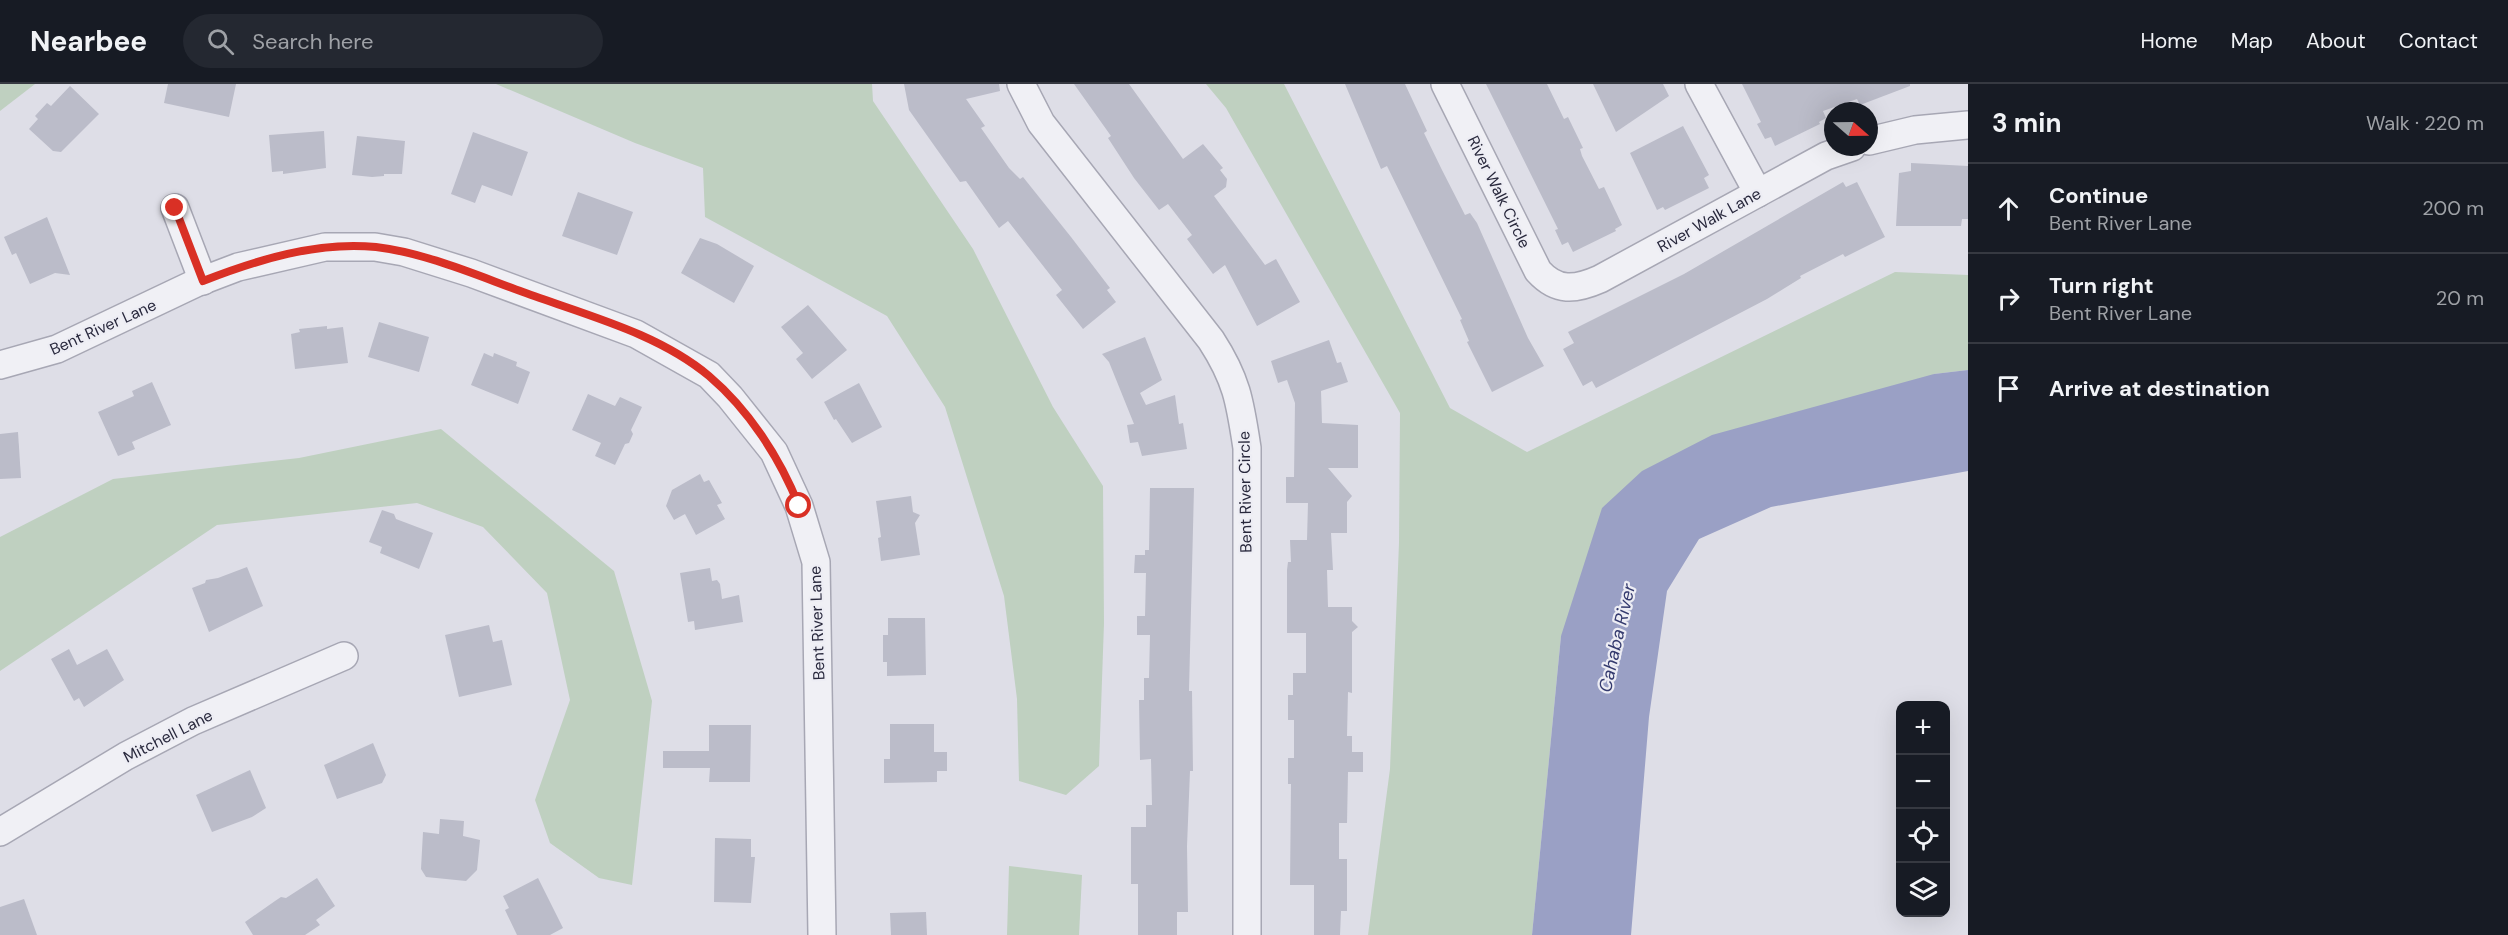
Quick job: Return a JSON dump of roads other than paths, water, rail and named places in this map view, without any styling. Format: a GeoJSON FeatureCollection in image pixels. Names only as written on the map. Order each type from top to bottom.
{"type":"FeatureCollection","features":[{"type":"Feature","properties":{"kind":"street","name":"Bent River Circle"},"geometry":{"type":"LineString","coordinates":[[1021,84],[1041,123],[1211,340],[1232,374],[1238,390],[1247,448],[1247,935]]}},
{"type":"Feature","properties":{"kind":"street","name":"River Walk Circle"},"geometry":{"type":"LineString","coordinates":[[1445,84],[1538,271],[1548,282],[1564,289]]}},
{"type":"Feature","properties":{"kind":"street"},"geometry":{"type":"LineString","coordinates":[[1699,84],[1758,193]]}},
{"type":"Feature","properties":{"kind":"street"},"geometry":{"type":"LineString","coordinates":[[1878,139],[1915,130],[1968,125]]}},
{"type":"Feature","properties":{"kind":"street","name":"River Walk Lane"},"geometry":{"type":"LineString","coordinates":[[1564,289],[1583,287],[1600,279],[1826,156]]}},
{"type":"Feature","properties":{"kind":"street"},"geometry":{"type":"LineString","coordinates":[[175,208],[203,281]]}},
{"type":"Feature","properties":{"kind":"street","name":"Bent River Lane"},"geometry":{"type":"LineString","coordinates":[[0,365],[57,349],[238,267],[325,247],[375,247],[404,252],[471,273],[636,334],[708,375],[730,397],[774,452],[789,480],[809,533],[816,562],[822,935]]}},
{"type":"Feature","properties":{"kind":"street","name":"Mitchell Lane"},"geometry":{"type":"LineString","coordinates":[[0,832],[126,756],[193,721],[344,656]]}},
{"type":"Feature","properties":{"kind":"water","name":"Cahaba River"},"geometry":{"type":"Polygon","coordinates":[[[1968,370],[1968,471],[1771,507],[1699,539],[1667,591],[1649,717],[1631,935],[1532,935],[1561,636],[1602,508],[1642,471],[1712,435],[1934,374],[1968,370]]]}}]}
